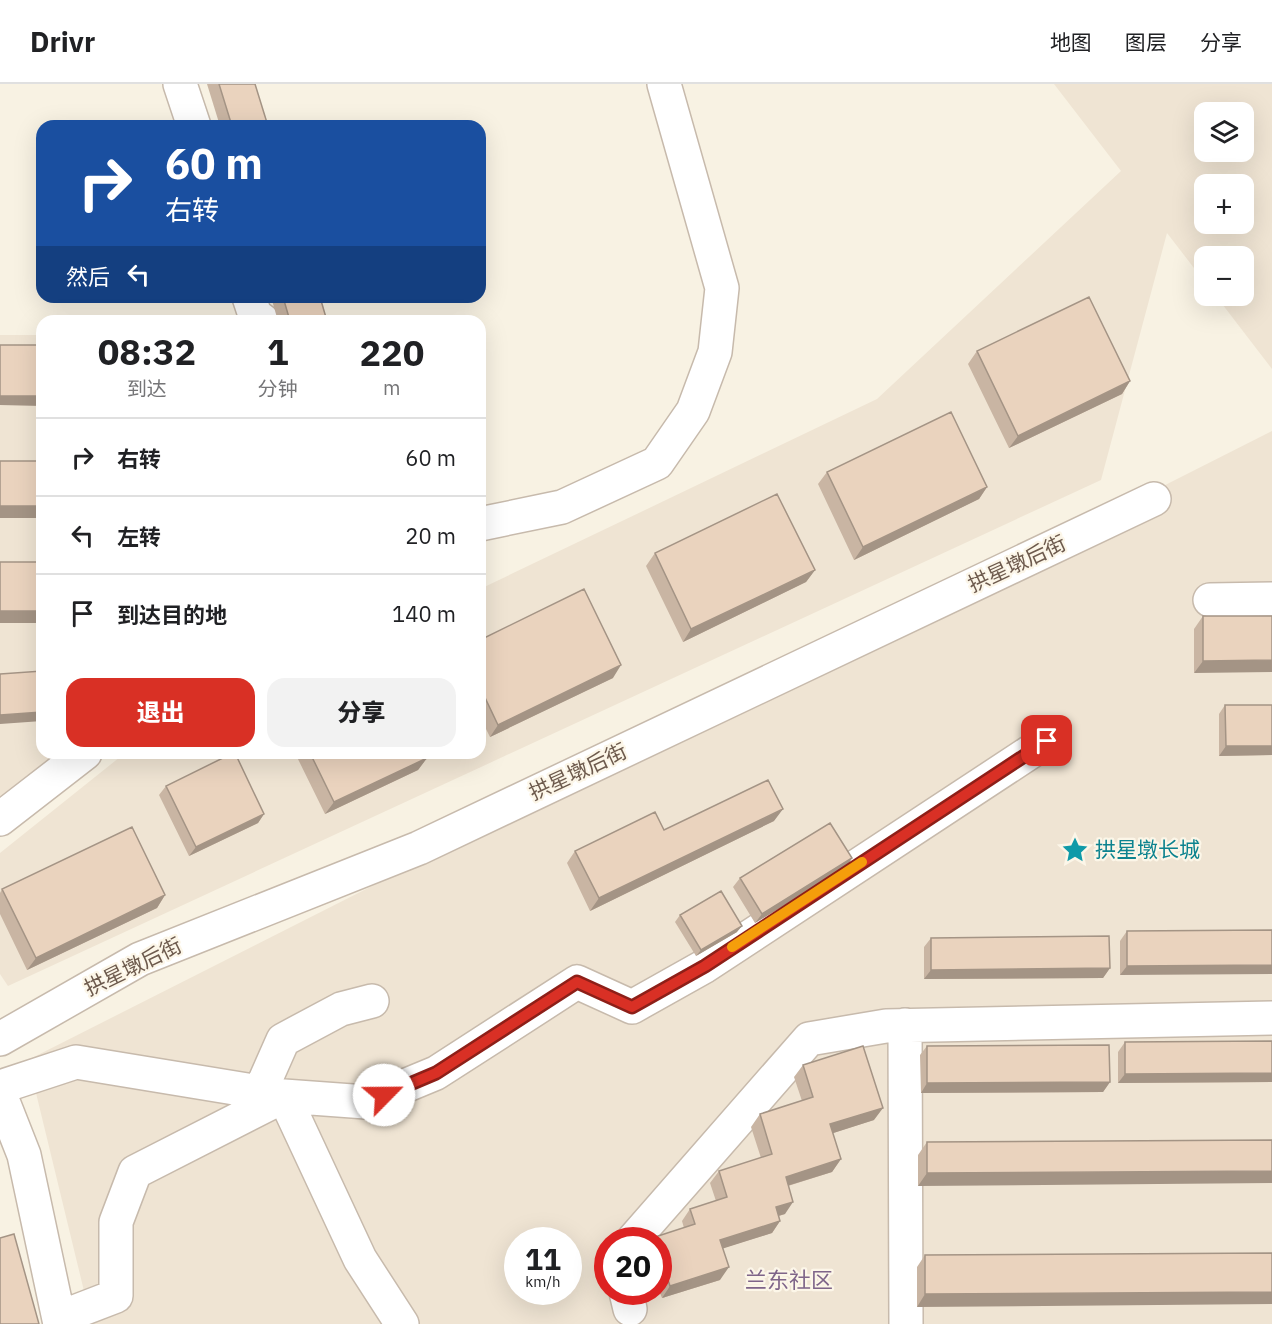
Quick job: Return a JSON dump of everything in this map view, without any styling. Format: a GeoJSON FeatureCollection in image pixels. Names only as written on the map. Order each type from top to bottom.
{"type":"FeatureCollection","features":[{"type":"Feature","properties":{"kind":"street"},"geometry":{"type":"LineString","coordinates":[[180,84],[192,120]]}},
{"type":"Feature","properties":{"kind":"street"},"geometry":{"type":"LineString","coordinates":[[486,523],[562,507],[657,463],[693,411],[715,352],[722,288],[664,84]]}},
{"type":"Feature","properties":{"kind":"street","name":"拱星墩后街"},"geometry":{"type":"LineString","coordinates":[[0,1039],[140,959],[419,848],[1154,499]]}},
{"type":"Feature","properties":{"kind":"street"},"geometry":{"type":"LineString","coordinates":[[1210,600],[1272,599]]}},
{"type":"Feature","properties":{"kind":"street"},"geometry":{"type":"LineString","coordinates":[[0,1087],[75,1062],[272,1094],[366,1102],[436,1073],[577,982],[632,1007],[705,966],[1047,741]]}},
{"type":"Feature","properties":{"kind":"street"},"geometry":{"type":"LineString","coordinates":[[0,819],[78,759]]}},
{"type":"Feature","properties":{"kind":"street"},"geometry":{"type":"LineString","coordinates":[[372,1001],[341,1009],[283,1040],[272,1094],[360,1259],[402,1324]]}},
{"type":"Feature","properties":{"kind":"street"},"geometry":{"type":"LineString","coordinates":[[644,1227],[809,1039],[905,1025],[1272,1018]]}},
{"type":"Feature","properties":{"kind":"street"},"geometry":{"type":"LineString","coordinates":[[905,1025],[906,1324]]}},
{"type":"Feature","properties":{"kind":"street"},"geometry":{"type":"LineString","coordinates":[[0,1094],[24,1155],[59,1321],[116,1296],[116,1222],[135,1172],[272,1094]]}},
{"type":"Feature","properties":{"kind":"shaded area"},"geometry":{"type":"Polygon","coordinates":[[[1054,84],[1272,84],[1272,369],[1224,306],[1254,306],[1254,246],[1194,246],[1194,268],[1167,233],[1101,480],[8,986],[0,974],[0,853],[118,759],[486,759],[486,586],[877,399],[1121,171],[1054,84]]]}},
{"type":"Feature","properties":{"kind":"shaded area"},"geometry":{"type":"Polygon","coordinates":[[[0,335],[36,335],[36,759],[58,759],[0,808],[0,335]]]}},
{"type":"Feature","properties":{"kind":"shaded area"},"geometry":{"type":"Polygon","coordinates":[[[1272,431],[1272,1324],[92,1324],[28,1060],[1272,431]]]}},
{"type":"Feature","properties":{"kind":"building"},"geometry":{"type":"Polygon","coordinates":[[[219,84],[255,84],[266,120],[230,120],[219,84]]]}},
{"type":"Feature","properties":{"kind":"building"},"geometry":{"type":"Polygon","coordinates":[[[1089,297],[1130,381],[1018,436],[977,351],[1089,297]]]}},
{"type":"Feature","properties":{"kind":"building"},"geometry":{"type":"Polygon","coordinates":[[[285,303],[322,303],[325,315],[288,315],[285,303]]]}},
{"type":"Feature","properties":{"kind":"building"},"geometry":{"type":"Polygon","coordinates":[[[0,345],[36,345],[36,396],[0,396],[0,345]]]}},
{"type":"Feature","properties":{"kind":"building"},"geometry":{"type":"Polygon","coordinates":[[[951,412],[987,487],[863,547],[827,472],[951,412]]]}},
{"type":"Feature","properties":{"kind":"building"},"geometry":{"type":"Polygon","coordinates":[[[0,461],[36,461],[36,506],[0,506],[0,461]]]}},
{"type":"Feature","properties":{"kind":"building"},"geometry":{"type":"Polygon","coordinates":[[[777,494],[815,570],[691,629],[655,553],[777,494]]]}},
{"type":"Feature","properties":{"kind":"building"},"geometry":{"type":"Polygon","coordinates":[[[0,562],[36,562],[36,611],[0,611],[0,562]]]}},
{"type":"Feature","properties":{"kind":"building"},"geometry":{"type":"Polygon","coordinates":[[[584,589],[621,665],[498,725],[486,700],[486,637],[584,589]]]}},
{"type":"Feature","properties":{"kind":"building"},"geometry":{"type":"Polygon","coordinates":[[[1203,616],[1272,616],[1272,660],[1203,661],[1203,616]]]}},
{"type":"Feature","properties":{"kind":"building"},"geometry":{"type":"Polygon","coordinates":[[[36,671],[36,712],[0,715],[0,674],[36,671]]]}},
{"type":"Feature","properties":{"kind":"building"},"geometry":{"type":"Polygon","coordinates":[[[1225,705],[1272,705],[1272,746],[1226,746],[1225,705]]]}},
{"type":"Feature","properties":{"kind":"building"},"geometry":{"type":"Polygon","coordinates":[[[221,759],[238,759],[264,814],[196,847],[166,786],[221,759]]]}},
{"type":"Feature","properties":{"kind":"building"},"geometry":{"type":"Polygon","coordinates":[[[313,759],[425,759],[334,802],[313,759]]]}},
{"type":"Feature","properties":{"kind":"building"},"geometry":{"type":"Polygon","coordinates":[[[768,780],[783,809],[599,898],[575,851],[655,812],[664,830],[768,780]]]}},
{"type":"Feature","properties":{"kind":"building"},"geometry":{"type":"Polygon","coordinates":[[[830,823],[852,858],[762,914],[740,878],[830,823]]]}},
{"type":"Feature","properties":{"kind":"building"},"geometry":{"type":"Polygon","coordinates":[[[132,827],[165,895],[36,958],[2,889],[132,827]]]}},
{"type":"Feature","properties":{"kind":"building"},"geometry":{"type":"Polygon","coordinates":[[[721,891],[742,926],[701,950],[680,915],[721,891]]]}},
{"type":"Feature","properties":{"kind":"building"},"geometry":{"type":"Polygon","coordinates":[[[1272,930],[1272,965],[1127,966],[1127,931],[1272,930]]]}},
{"type":"Feature","properties":{"kind":"building"},"geometry":{"type":"Polygon","coordinates":[[[1109,936],[1110,968],[931,970],[931,938],[1109,936]]]}},
{"type":"Feature","properties":{"kind":"building"},"geometry":{"type":"Polygon","coordinates":[[[1272,1041],[1272,1073],[1125,1074],[1125,1042],[1272,1041]]]}},
{"type":"Feature","properties":{"kind":"building"},"geometry":{"type":"Polygon","coordinates":[[[1109,1045],[1110,1082],[927,1083],[927,1046],[1109,1045]]]}},
{"type":"Feature","properties":{"kind":"building"},"geometry":{"type":"Polygon","coordinates":[[[863,1046],[883,1108],[830,1124],[841,1159],[786,1177],[793,1202],[776,1207],[780,1221],[720,1240],[729,1267],[672,1285],[672,1231],[695,1224],[690,1209],[727,1197],[719,1171],[772,1154],[760,1114],[813,1097],[803,1065],[863,1046]]]}},
{"type":"Feature","properties":{"kind":"building"},"geometry":{"type":"Polygon","coordinates":[[[1272,1140],[1272,1171],[927,1173],[927,1142],[1272,1140]]]}},
{"type":"Feature","properties":{"kind":"building"},"geometry":{"type":"Polygon","coordinates":[[[14,1234],[39,1324],[0,1324],[0,1238],[14,1234]]]}},
{"type":"Feature","properties":{"kind":"building"},"geometry":{"type":"Polygon","coordinates":[[[1272,1253],[1272,1292],[925,1294],[925,1255],[1272,1253]]]}},
{"type":"Feature","properties":{"kind":"slow traffic"},"geometry":{"type":"LineString","coordinates":[[732,947],[862,862]]}},
{"type":"Feature","properties":{"kind":"place","name":"拱星墩长城"},"geometry":{"type":"Point","coordinates":[1075,850]}},
{"type":"Feature","properties":{"kind":"district","name":"兰东社区"},"geometry":{"type":"Point","coordinates":[789,1280]}},
{"type":"Feature","properties":{"kind":"route"},"geometry":{"type":"LineString","coordinates":[[384,1095],[436,1073],[577,982],[632,1007],[705,966],[1047,741]]}}]}
